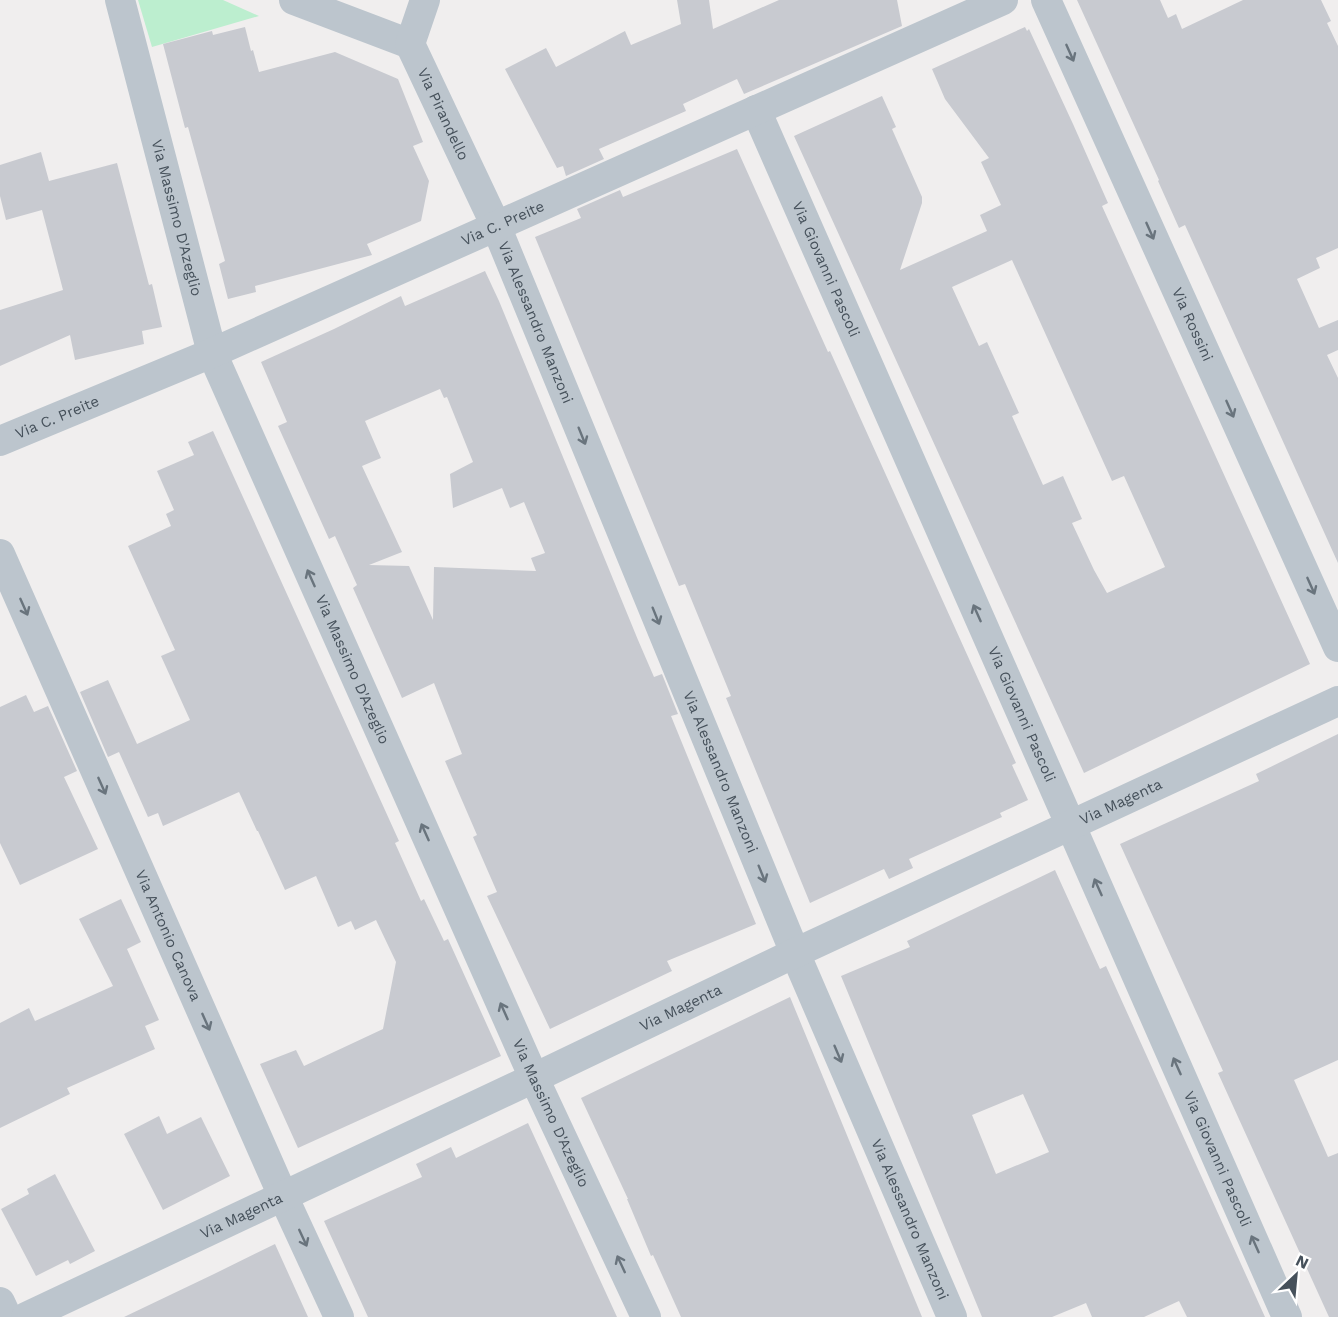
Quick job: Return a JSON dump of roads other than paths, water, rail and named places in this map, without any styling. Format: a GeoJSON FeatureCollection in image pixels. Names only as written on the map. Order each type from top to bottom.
{"type":"FeatureCollection","features":[{"type":"Feature","properties":{"kind":"street","name":"Via Massimo D'Azeglio"},"geometry":{"type":"LineString","coordinates":[[120,0],[212,353],[534,1078],[646,1317]]}},
{"type":"Feature","properties":{"kind":"street"},"geometry":{"type":"LineString","coordinates":[[294,0],[410,44],[425,0]]}},
{"type":"Feature","properties":{"kind":"street","name":"Via C. Preite"},"geometry":{"type":"LineString","coordinates":[[0,441],[212,353],[1003,0]]}},
{"type":"Feature","properties":{"kind":"street","name":"Via Rossini"},"geometry":{"type":"LineString","coordinates":[[1046,0],[1338,647]]}},
{"type":"Feature","properties":{"kind":"street","name":"Via Pirandello"},"geometry":{"type":"LineString","coordinates":[[410,44],[496,226]]}},
{"type":"Feature","properties":{"kind":"street","name":"Via Giovanni Pascoli"},"geometry":{"type":"LineString","coordinates":[[756,110],[1287,1317]]}},
{"type":"Feature","properties":{"kind":"street","name":"Via Alessandro Manzoni"},"geometry":{"type":"LineString","coordinates":[[496,226],[795,953],[952,1317]]}},
{"type":"Feature","properties":{"kind":"street","name":"Via Antonio Canova"},"geometry":{"type":"LineString","coordinates":[[0,554],[283,1196],[339,1317]]}},
{"type":"Feature","properties":{"kind":"street","name":"Via Magenta"},"geometry":{"type":"LineString","coordinates":[[26,1317],[795,953],[1338,701]]}},
{"type":"Feature","properties":{"kind":"street"},"geometry":{"type":"LineString","coordinates":[[0,1302],[7,1317]]}}]}
